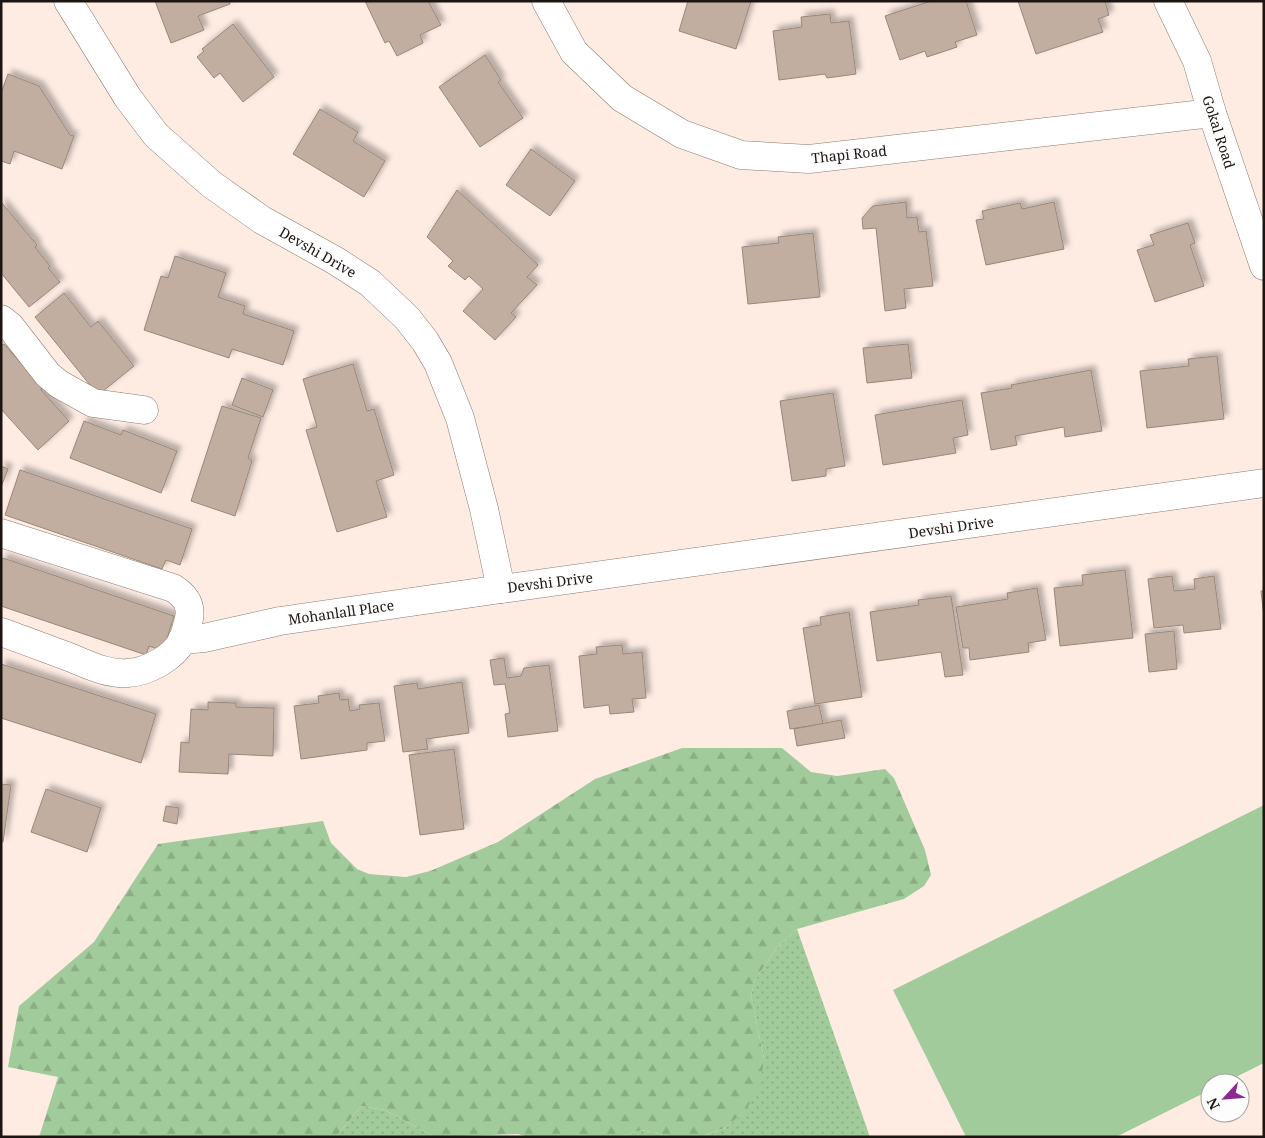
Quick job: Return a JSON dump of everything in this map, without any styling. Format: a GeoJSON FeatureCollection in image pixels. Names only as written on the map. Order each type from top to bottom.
{"type":"FeatureCollection","features":[{"type":"Feature","properties":{"kind":"street","name":"Devshi Drive"},"geometry":{"type":"LineString","coordinates":[[68,1],[128,98],[156,135],[211,184],[262,220],[336,261],[370,283],[408,318],[425,341],[438,363],[460,418],[484,508],[501,589],[1264,483]]}},
{"type":"Feature","properties":{"kind":"street","name":"Thapi Road"},"geometry":{"type":"LineString","coordinates":[[546,1],[574,52],[622,98],[682,134],[741,155],[809,159],[1212,113]]}},
{"type":"Feature","properties":{"kind":"street","name":"Gokal Road"},"geometry":{"type":"LineString","coordinates":[[1168,1],[1196,61],[1264,266]]}},
{"type":"Feature","properties":{"kind":"street"},"geometry":{"type":"LineString","coordinates":[[1,319],[10,326],[48,375],[59,384],[93,403],[144,410]]}},
{"type":"Feature","properties":{"kind":"street"},"geometry":{"type":"LineString","coordinates":[[1,532],[174,588],[182,593],[190,604],[189,621],[182,640],[170,654],[156,664],[140,671],[127,673],[113,672],[87,664],[1,632]]}},
{"type":"Feature","properties":{"kind":"street","name":"Mohanlall Place"},"geometry":{"type":"LineString","coordinates":[[182,640],[204,638],[280,621],[501,589]]}},
{"type":"Feature","properties":{"kind":"green space"},"geometry":{"type":"Polygon","coordinates":[[[682,748],[782,748],[811,772],[837,776],[885,769],[894,778],[925,850],[931,875],[924,886],[904,899],[797,929],[776,949],[755,980],[751,995],[764,1059],[760,1088],[744,1112],[725,1128],[700,1137],[672,1137],[642,1130],[618,1137],[529,1137],[518,1134],[435,1137],[385,1110],[361,1106],[336,1137],[39,1137],[58,1077],[8,1067],[19,1006],[94,942],[158,844],[323,821],[331,843],[357,869],[369,874],[406,877],[430,871],[498,842],[595,779],[682,748]]]}},
{"type":"Feature","properties":{"kind":"green space"},"geometry":{"type":"Polygon","coordinates":[[[1264,805],[1264,1063],[1244,1073],[1200,1073],[1200,1095],[1116,1137],[966,1137],[893,990],[1264,805]]]}},
{"type":"Feature","properties":{"kind":"green space"},"geometry":{"type":"Polygon","coordinates":[[[797,929],[870,1137],[701,1137],[725,1128],[744,1112],[764,1059],[751,995],[755,980],[776,949],[797,929]]]}},
{"type":"Feature","properties":{"kind":"green space"},"geometry":{"type":"Polygon","coordinates":[[[361,1106],[385,1110],[435,1137],[336,1137],[361,1106]]]}},
{"type":"Feature","properties":{"kind":"green space"},"geometry":{"type":"Polygon","coordinates":[[[642,1130],[672,1137],[618,1137],[642,1130]]]}},
{"type":"Feature","properties":{"kind":"building"},"geometry":{"type":"Polygon","coordinates":[[[155,1],[229,1],[230,4],[198,16],[204,30],[171,43],[155,1]]]}},
{"type":"Feature","properties":{"kind":"building"},"geometry":{"type":"Polygon","coordinates":[[[365,1],[428,1],[441,25],[420,35],[423,43],[397,56],[389,41],[385,43],[365,1]]]}},
{"type":"Feature","properties":{"kind":"building"},"geometry":{"type":"Polygon","coordinates":[[[688,1],[751,1],[736,49],[679,31],[688,1]]]}},
{"type":"Feature","properties":{"kind":"building"},"geometry":{"type":"Polygon","coordinates":[[[931,1],[966,1],[977,35],[955,42],[957,47],[927,57],[925,51],[900,60],[885,16],[931,1]]]}},
{"type":"Feature","properties":{"kind":"building"},"geometry":{"type":"Polygon","coordinates":[[[1018,1],[1105,1],[1109,15],[1098,19],[1103,32],[1036,54],[1018,1]]]}},
{"type":"Feature","properties":{"kind":"building"},"geometry":{"type":"Polygon","coordinates":[[[830,14],[831,23],[849,21],[856,74],[827,78],[825,74],[779,80],[773,31],[802,27],[801,17],[830,14]]]}},
{"type":"Feature","properties":{"kind":"building"},"geometry":{"type":"Polygon","coordinates":[[[233,24],[274,77],[243,102],[220,73],[214,78],[197,57],[204,51],[202,49],[233,24]]]}},
{"type":"Feature","properties":{"kind":"building"},"geometry":{"type":"Polygon","coordinates":[[[485,55],[501,80],[498,82],[523,118],[480,147],[439,87],[485,55]]]}},
{"type":"Feature","properties":{"kind":"building"},"geometry":{"type":"Polygon","coordinates":[[[8,74],[39,86],[70,135],[74,136],[62,169],[14,151],[10,164],[1,161],[1,93],[8,74]]]}},
{"type":"Feature","properties":{"kind":"building"},"geometry":{"type":"Polygon","coordinates":[[[320,109],[358,132],[353,141],[385,161],[364,197],[293,154],[320,109]]]}},
{"type":"Feature","properties":{"kind":"building"},"geometry":{"type":"Polygon","coordinates":[[[531,149],[575,181],[550,216],[506,185],[531,149]]]}},
{"type":"Feature","properties":{"kind":"building"},"geometry":{"type":"Polygon","coordinates":[[[457,190],[538,265],[527,277],[537,285],[511,313],[516,317],[495,340],[463,311],[483,289],[469,276],[465,280],[448,266],[453,261],[427,237],[457,190]]]}},
{"type":"Feature","properties":{"kind":"building"},"geometry":{"type":"Polygon","coordinates":[[[1,202],[37,245],[35,247],[50,266],[48,268],[60,282],[29,307],[1,273],[1,202]]]}},
{"type":"Feature","properties":{"kind":"building"},"geometry":{"type":"Polygon","coordinates":[[[906,202],[907,218],[917,217],[919,232],[926,231],[933,286],[904,289],[906,308],[885,311],[876,228],[863,229],[862,218],[873,206],[906,202]]]}},
{"type":"Feature","properties":{"kind":"building"},"geometry":{"type":"Polygon","coordinates":[[[1054,202],[1064,249],[986,265],[976,220],[984,219],[982,211],[1020,203],[1022,209],[1054,202]]]}},
{"type":"Feature","properties":{"kind":"building"},"geometry":{"type":"Polygon","coordinates":[[[1188,223],[1195,243],[1190,245],[1204,286],[1155,302],[1137,250],[1154,245],[1150,235],[1188,223]]]}},
{"type":"Feature","properties":{"kind":"building"},"geometry":{"type":"Polygon","coordinates":[[[813,233],[820,297],[748,304],[742,247],[779,243],[778,237],[813,233]]]}},
{"type":"Feature","properties":{"kind":"building"},"geometry":{"type":"Polygon","coordinates":[[[175,256],[226,273],[218,297],[245,306],[243,314],[294,331],[283,365],[232,349],[229,358],[144,330],[161,276],[168,278],[175,256]]]}},
{"type":"Feature","properties":{"kind":"building"},"geometry":{"type":"Polygon","coordinates":[[[64,293],[91,327],[98,321],[134,366],[98,395],[35,317],[64,293]]]}},
{"type":"Feature","properties":{"kind":"building"},"geometry":{"type":"Polygon","coordinates":[[[4,344],[69,421],[38,450],[1,409],[1,346],[4,344]]]}},
{"type":"Feature","properties":{"kind":"building"},"geometry":{"type":"Polygon","coordinates":[[[908,344],[912,378],[867,383],[863,348],[908,344]]]}},
{"type":"Feature","properties":{"kind":"building"},"geometry":{"type":"Polygon","coordinates":[[[1217,356],[1224,419],[1147,428],[1140,371],[1189,366],[1188,359],[1217,356]]]}},
{"type":"Feature","properties":{"kind":"building"},"geometry":{"type":"Polygon","coordinates":[[[353,364],[367,411],[374,409],[394,475],[376,481],[387,517],[337,532],[306,430],[317,427],[303,379],[353,364]]]}},
{"type":"Feature","properties":{"kind":"building"},"geometry":{"type":"Polygon","coordinates":[[[1091,370],[1102,431],[1065,437],[1064,427],[1015,436],[1017,445],[991,450],[981,393],[1012,388],[1011,385],[1091,370]]]}},
{"type":"Feature","properties":{"kind":"building"},"geometry":{"type":"Polygon","coordinates":[[[242,378],[273,390],[263,417],[232,405],[242,378]]]}},
{"type":"Feature","properties":{"kind":"building"},"geometry":{"type":"Polygon","coordinates":[[[833,393],[845,466],[826,469],[826,476],[792,481],[780,401],[833,393]]]}},
{"type":"Feature","properties":{"kind":"building"},"geometry":{"type":"Polygon","coordinates":[[[962,400],[968,435],[953,438],[956,453],[883,465],[875,415],[962,400]]]}},
{"type":"Feature","properties":{"kind":"building"},"geometry":{"type":"Polygon","coordinates":[[[222,406],[261,418],[248,458],[252,461],[235,516],[191,501],[222,406]]]}},
{"type":"Feature","properties":{"kind":"building"},"geometry":{"type":"Polygon","coordinates":[[[84,421],[121,435],[123,430],[177,451],[161,493],[70,458],[84,421]]]}},
{"type":"Feature","properties":{"kind":"building"},"geometry":{"type":"Polygon","coordinates":[[[1,466],[8,469],[1,487],[1,466]]]}},
{"type":"Feature","properties":{"kind":"building"},"geometry":{"type":"Polygon","coordinates":[[[20,470],[192,529],[180,565],[166,560],[162,569],[5,515],[20,470]]]}},
{"type":"Feature","properties":{"kind":"building"},"geometry":{"type":"Polygon","coordinates":[[[3,558],[174,616],[163,651],[149,646],[146,655],[1,606],[1,562],[3,558]]]}},
{"type":"Feature","properties":{"kind":"building"},"geometry":{"type":"Polygon","coordinates":[[[1125,570],[1133,638],[1060,646],[1054,588],[1083,585],[1082,575],[1125,570]]]}},
{"type":"Feature","properties":{"kind":"building"},"geometry":{"type":"Polygon","coordinates":[[[1172,576],[1174,591],[1195,589],[1194,579],[1214,576],[1221,629],[1184,633],[1183,625],[1154,628],[1148,579],[1172,576]]]}},
{"type":"Feature","properties":{"kind":"building"},"geometry":{"type":"Polygon","coordinates":[[[1037,588],[1046,640],[1028,643],[1029,652],[970,660],[969,648],[963,648],[956,607],[1008,599],[1007,593],[1037,588]]]}},
{"type":"Feature","properties":{"kind":"building"},"geometry":{"type":"Polygon","coordinates":[[[1261,591],[1264,591],[1264,617],[1261,591]]]}},
{"type":"Feature","properties":{"kind":"building"},"geometry":{"type":"Polygon","coordinates":[[[951,596],[963,675],[945,677],[941,652],[877,661],[870,612],[919,605],[918,600],[951,596]]]}},
{"type":"Feature","properties":{"kind":"building"},"geometry":{"type":"Polygon","coordinates":[[[849,612],[862,697],[815,704],[803,628],[821,625],[820,617],[849,612]]]}},
{"type":"Feature","properties":{"kind":"building"},"geometry":{"type":"Polygon","coordinates":[[[1174,631],[1177,669],[1149,672],[1145,634],[1174,631]]]}},
{"type":"Feature","properties":{"kind":"building"},"geometry":{"type":"Polygon","coordinates":[[[622,645],[623,654],[642,652],[646,698],[632,699],[634,712],[610,714],[609,705],[584,708],[579,656],[597,654],[596,647],[622,645]]]}},
{"type":"Feature","properties":{"kind":"building"},"geometry":{"type":"Polygon","coordinates":[[[504,658],[507,678],[521,676],[524,668],[549,665],[558,731],[508,737],[505,714],[510,713],[505,684],[494,685],[490,660],[504,658]]]}},
{"type":"Feature","properties":{"kind":"building"},"geometry":{"type":"Polygon","coordinates":[[[1,664],[156,714],[141,763],[1,718],[1,664]]]}},
{"type":"Feature","properties":{"kind":"building"},"geometry":{"type":"Polygon","coordinates":[[[462,682],[469,733],[426,739],[428,749],[403,752],[394,686],[417,683],[418,689],[462,682]]]}},
{"type":"Feature","properties":{"kind":"building"},"geometry":{"type":"Polygon","coordinates":[[[339,693],[340,700],[348,699],[350,711],[360,709],[359,705],[379,703],[385,741],[367,743],[367,750],[301,759],[294,706],[319,703],[318,696],[339,693]]]}},
{"type":"Feature","properties":{"kind":"building"},"geometry":{"type":"Polygon","coordinates":[[[208,702],[236,703],[236,707],[274,708],[273,756],[229,754],[228,774],[179,772],[181,742],[189,743],[191,709],[208,710],[208,702]]]}},
{"type":"Feature","properties":{"kind":"building"},"geometry":{"type":"Polygon","coordinates":[[[819,705],[823,724],[790,729],[787,711],[819,705]]]}},
{"type":"Feature","properties":{"kind":"building"},"geometry":{"type":"Polygon","coordinates":[[[841,720],[845,738],[797,746],[794,729],[841,720]]]}},
{"type":"Feature","properties":{"kind":"building"},"geometry":{"type":"Polygon","coordinates":[[[454,749],[464,829],[420,835],[409,755],[454,749]]]}},
{"type":"Feature","properties":{"kind":"building"},"geometry":{"type":"Polygon","coordinates":[[[1,784],[11,785],[3,842],[1,842],[1,784]]]}},
{"type":"Feature","properties":{"kind":"building"},"geometry":{"type":"Polygon","coordinates":[[[46,789],[101,808],[87,852],[31,832],[46,789]]]}},
{"type":"Feature","properties":{"kind":"building"},"geometry":{"type":"Polygon","coordinates":[[[166,806],[179,808],[177,824],[163,821],[166,806]]]}}]}
